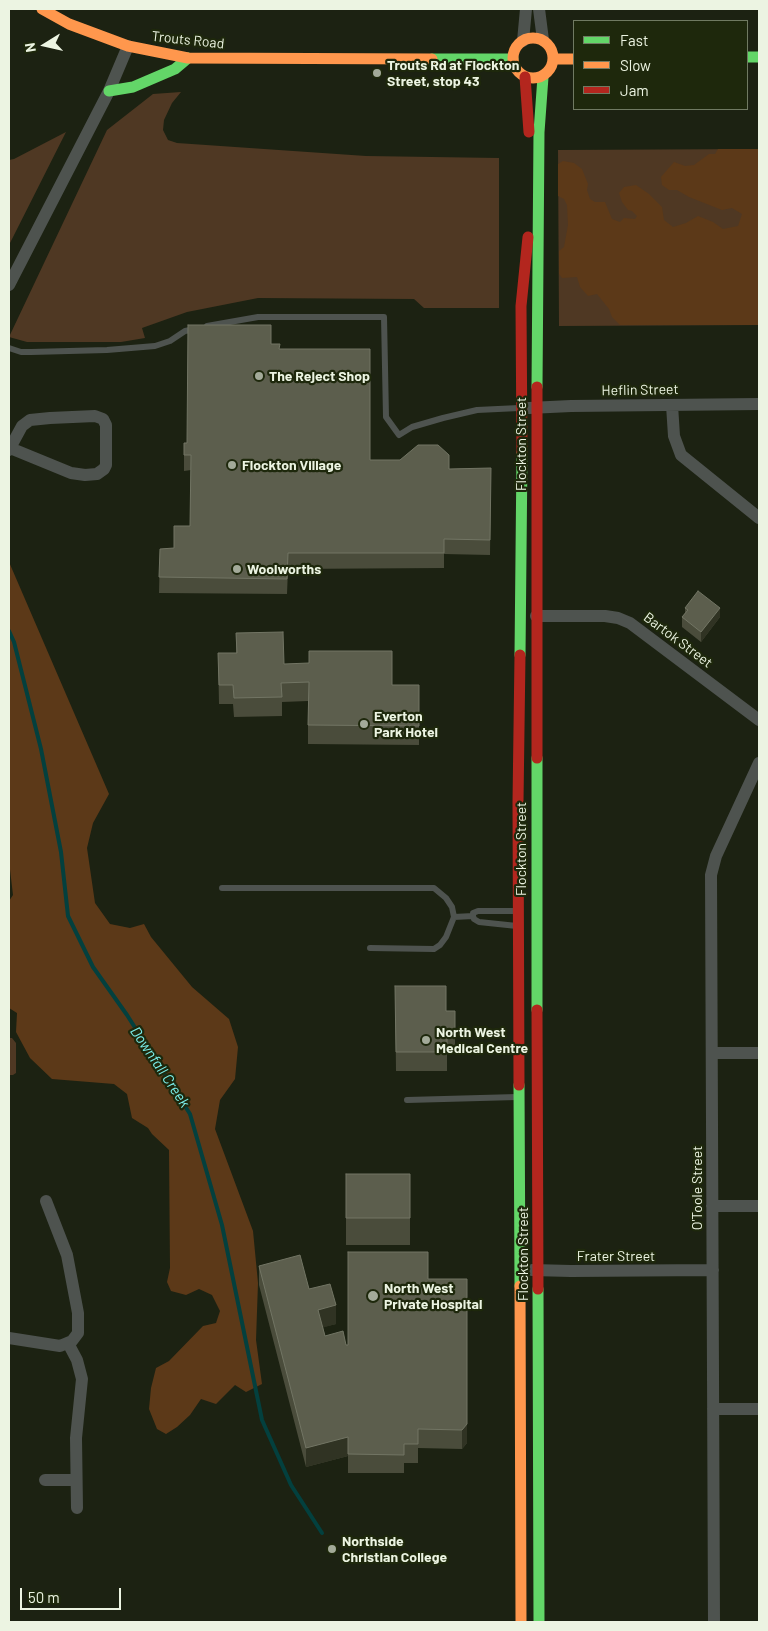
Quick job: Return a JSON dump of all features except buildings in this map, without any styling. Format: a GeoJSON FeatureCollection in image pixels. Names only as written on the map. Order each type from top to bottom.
{"type":"FeatureCollection","features":[{"type":"Feature","properties":{"kind":"street","name":"Trouts Road"},"geometry":{"type":"LineString","coordinates":[[42,9],[69,24],[128,46],[188,58],[513,59]]}},
{"type":"Feature","properties":{"kind":"street"},"geometry":{"type":"LineString","coordinates":[[523,41],[526,9]]}},
{"type":"Feature","properties":{"kind":"street"},"geometry":{"type":"LineString","coordinates":[[539,9],[542,40]]}},
{"type":"Feature","properties":{"kind":"street"},"geometry":{"type":"LineString","coordinates":[[530,38],[542,40],[551,48],[554,59],[551,69],[543,77],[537,79],[525,77],[516,70],[513,59],[516,48],[523,41],[530,38]]}},
{"type":"Feature","properties":{"kind":"street"},"geometry":{"type":"LineString","coordinates":[[9,284],[110,91],[128,46]]}},
{"type":"Feature","properties":{"kind":"street"},"geometry":{"type":"LineString","coordinates":[[110,91],[133,87],[175,69],[188,58]]}},
{"type":"Feature","properties":{"kind":"street"},"geometry":{"type":"LineString","coordinates":[[554,59],[573,58]]}},
{"type":"Feature","properties":{"kind":"street","name":"Flockton Street"},"geometry":{"type":"LineString","coordinates":[[521,1622],[518,802],[522,560],[520,306],[528,244],[528,125],[525,77]]}},
{"type":"Feature","properties":{"kind":"street","name":"Flockton Street"},"geometry":{"type":"LineString","coordinates":[[539,1622],[536,616],[539,132],[543,77]]}},
{"type":"Feature","properties":{"kind":"street","name":"Heflin Street"},"geometry":{"type":"LineString","coordinates":[[522,408],[759,404]]}},
{"type":"Feature","properties":{"kind":"street"},"geometry":{"type":"LineString","coordinates":[[672,405],[674,436],[681,455],[759,518]]}},
{"type":"Feature","properties":{"kind":"street"},"geometry":{"type":"LineString","coordinates":[[94,416],[100,417],[106,425],[106,465],[97,474],[84,476],[71,473],[9,449],[24,423],[30,420],[94,416]]}},
{"type":"Feature","properties":{"kind":"street","name":"Bartok Street"},"geometry":{"type":"LineString","coordinates":[[536,616],[605,616],[618,618],[630,623],[759,720]]}},
{"type":"Feature","properties":{"kind":"street","name":"O'Toole Street"},"geometry":{"type":"LineString","coordinates":[[714,1622],[711,875],[716,856],[759,763]]}},
{"type":"Feature","properties":{"kind":"street"},"geometry":{"type":"LineString","coordinates":[[712,1053],[759,1053]]}},
{"type":"Feature","properties":{"kind":"street"},"geometry":{"type":"LineString","coordinates":[[9,1338],[55,1346],[68,1343],[78,1333],[78,1313],[66,1255],[46,1201]]}},
{"type":"Feature","properties":{"kind":"street"},"geometry":{"type":"LineString","coordinates":[[712,1206],[759,1206]]}},
{"type":"Feature","properties":{"kind":"street","name":"Frater Street"},"geometry":{"type":"LineString","coordinates":[[520,1270],[713,1270]]}},
{"type":"Feature","properties":{"kind":"street"},"geometry":{"type":"LineString","coordinates":[[68,1343],[78,1360],[82,1379],[76,1438],[76,1508]]}},
{"type":"Feature","properties":{"kind":"street"},"geometry":{"type":"LineString","coordinates":[[713,1409],[759,1409]]}},
{"type":"Feature","properties":{"kind":"street"},"geometry":{"type":"LineString","coordinates":[[45,1480],[76,1480]]}},
{"type":"Feature","properties":{"kind":"lane"},"geometry":{"type":"LineString","coordinates":[[9,348],[21,352],[123,349],[164,344],[186,331],[248,318],[384,317],[386,417],[399,435],[412,427],[478,410],[522,408]]}},
{"type":"Feature","properties":{"kind":"lane"},"geometry":{"type":"LineString","coordinates":[[222,888],[434,888],[446,898],[452,907],[454,917],[452,924],[446,937],[438,947],[427,949],[370,948]]}},
{"type":"Feature","properties":{"kind":"lane"},"geometry":{"type":"LineString","coordinates":[[473,916],[473,913],[478,911],[518,910]]}},
{"type":"Feature","properties":{"kind":"lane"},"geometry":{"type":"LineString","coordinates":[[454,917],[473,916]]}},
{"type":"Feature","properties":{"kind":"lane"},"geometry":{"type":"LineString","coordinates":[[473,916],[479,922],[518,926]]}},
{"type":"Feature","properties":{"kind":"lane"},"geometry":{"type":"LineString","coordinates":[[407,1100],[518,1097]]}},
{"type":"Feature","properties":{"kind":"shaded area"},"geometry":{"type":"Polygon","coordinates":[[[181,92],[172,103],[164,120],[163,130],[168,140],[177,143],[366,156],[499,158],[499,308],[424,308],[414,299],[258,298],[187,312],[142,328],[145,338],[121,342],[27,342],[9,337],[107,130],[153,94],[181,92]]]}},
{"type":"Feature","properties":{"kind":"shaded area"},"geometry":{"type":"Polygon","coordinates":[[[66,132],[9,245],[9,160],[66,132]]]}},
{"type":"Feature","properties":{"kind":"shaded area"},"geometry":{"type":"Polygon","coordinates":[[[718,149],[759,149],[759,325],[620,325],[612,317],[609,309],[597,294],[588,296],[580,287],[577,277],[562,278],[559,274],[559,251],[564,247],[568,225],[567,205],[564,199],[558,196],[558,164],[563,161],[574,163],[582,169],[588,184],[587,190],[590,199],[595,202],[605,202],[612,219],[620,222],[624,218],[635,219],[637,216],[628,210],[622,202],[619,193],[624,187],[636,185],[649,194],[662,207],[664,220],[673,227],[686,223],[698,216],[713,222],[723,229],[738,226],[742,214],[732,208],[722,210],[689,197],[677,190],[669,190],[662,185],[661,177],[674,162],[685,166],[694,165],[709,154],[715,154],[718,149]]]}},
{"type":"Feature","properties":{"kind":"shaded area"},"geometry":{"type":"Polygon","coordinates":[[[759,149],[759,325],[559,326],[558,150],[759,149]]]}},
{"type":"Feature","properties":{"kind":"shaded area"},"geometry":{"type":"Polygon","coordinates":[[[9,562],[109,794],[93,823],[87,848],[95,903],[110,924],[130,928],[144,924],[151,937],[192,987],[229,1019],[238,1047],[235,1079],[220,1100],[215,1129],[253,1231],[258,1283],[256,1340],[262,1384],[246,1392],[235,1385],[216,1404],[201,1399],[190,1415],[166,1434],[157,1429],[149,1409],[151,1388],[156,1368],[169,1361],[203,1326],[216,1323],[220,1311],[212,1295],[199,1289],[186,1295],[171,1291],[167,1282],[170,1268],[169,1150],[148,1128],[132,1118],[127,1094],[114,1084],[52,1079],[30,1058],[16,1032],[17,1013],[9,1008],[9,901],[13,895],[9,861],[9,562]]]}},
{"type":"Feature","properties":{"kind":"shaded area"},"geometry":{"type":"Polygon","coordinates":[[[9,1038],[12,1038],[16,1043],[16,1073],[13,1075],[9,1075],[9,1038]]]}},
{"type":"Feature","properties":{"kind":"waterway","name":"Downfall Creek"},"geometry":{"type":"LineString","coordinates":[[9,631],[14,642],[41,749],[61,852],[68,916],[93,967],[127,1015],[190,1114],[222,1225],[262,1420],[291,1485],[322,1533]]}},
{"type":"Feature","properties":{"kind":"traffic: fast"},"geometry":{"type":"LineString","coordinates":[[748,57],[759,57]]}},
{"type":"Feature","properties":{"kind":"traffic: fast"},"geometry":{"type":"LineString","coordinates":[[109,91],[133,87],[175,69],[188,58]]}},
{"type":"Feature","properties":{"kind":"traffic: fast"},"geometry":{"type":"LineString","coordinates":[[432,59],[513,59]]}},
{"type":"Feature","properties":{"kind":"traffic: fast"},"geometry":{"type":"LineString","coordinates":[[537,387],[539,132],[543,77]]}},
{"type":"Feature","properties":{"kind":"traffic: fast"},"geometry":{"type":"LineString","coordinates":[[520,655],[522,453]]}},
{"type":"Feature","properties":{"kind":"traffic: fast"},"geometry":{"type":"LineString","coordinates":[[537,758],[537,1010]]}},
{"type":"Feature","properties":{"kind":"traffic: fast"},"geometry":{"type":"LineString","coordinates":[[519,1085],[520,1286]]}},
{"type":"Feature","properties":{"kind":"traffic: fast"},"geometry":{"type":"LineString","coordinates":[[538,1289],[539,1622]]}},
{"type":"Feature","properties":{"kind":"traffic: slow"},"geometry":{"type":"LineString","coordinates":[[42,9],[69,24],[128,46],[188,58],[432,59]]}},
{"type":"Feature","properties":{"kind":"traffic: slow"},"geometry":{"type":"LineString","coordinates":[[537,38],[544,41],[550,47],[553,58],[552,66],[544,75],[537,78],[529,78],[522,75],[514,66],[513,54],[516,47],[525,39],[537,38]]}},
{"type":"Feature","properties":{"kind":"traffic: slow"},"geometry":{"type":"LineString","coordinates":[[554,59],[573,59]]}},
{"type":"Feature","properties":{"kind":"traffic: slow"},"geometry":{"type":"LineString","coordinates":[[520,1286],[521,1622]]}},
{"type":"Feature","properties":{"kind":"traffic: jam"},"geometry":{"type":"LineString","coordinates":[[525,77],[529,132]]}},
{"type":"Feature","properties":{"kind":"traffic: jam"},"geometry":{"type":"LineString","coordinates":[[522,453],[521,306],[528,237]]}},
{"type":"Feature","properties":{"kind":"traffic: jam"},"geometry":{"type":"LineString","coordinates":[[537,387],[537,758]]}},
{"type":"Feature","properties":{"kind":"traffic: jam"},"geometry":{"type":"LineString","coordinates":[[519,1085],[518,802],[520,655]]}},
{"type":"Feature","properties":{"kind":"traffic: jam"},"geometry":{"type":"LineString","coordinates":[[537,1010],[538,1289]]}},
{"type":"Feature","properties":{"kind":"place","name":"Trouts Rd at Flockton Street, stop 43"},"geometry":{"type":"Point","coordinates":[377,73]}},
{"type":"Feature","properties":{"kind":"place","name":"The Reject Shop"},"geometry":{"type":"Point","coordinates":[259,376]}},
{"type":"Feature","properties":{"kind":"place","name":"Flockton Village"},"geometry":{"type":"Point","coordinates":[232,465]}},
{"type":"Feature","properties":{"kind":"place","name":"Woolworths"},"geometry":{"type":"Point","coordinates":[237,569]}},
{"type":"Feature","properties":{"kind":"place","name":"Everton Park Hotel"},"geometry":{"type":"Point","coordinates":[364,724]}},
{"type":"Feature","properties":{"kind":"place","name":"North West Medical Centre"},"geometry":{"type":"Point","coordinates":[426,1040]}},
{"type":"Feature","properties":{"kind":"place","name":"North West Private Hospital"},"geometry":{"type":"Point","coordinates":[373,1296]}},
{"type":"Feature","properties":{"kind":"place","name":"Northside Christian College"},"geometry":{"type":"Point","coordinates":[332,1549]}}]}
